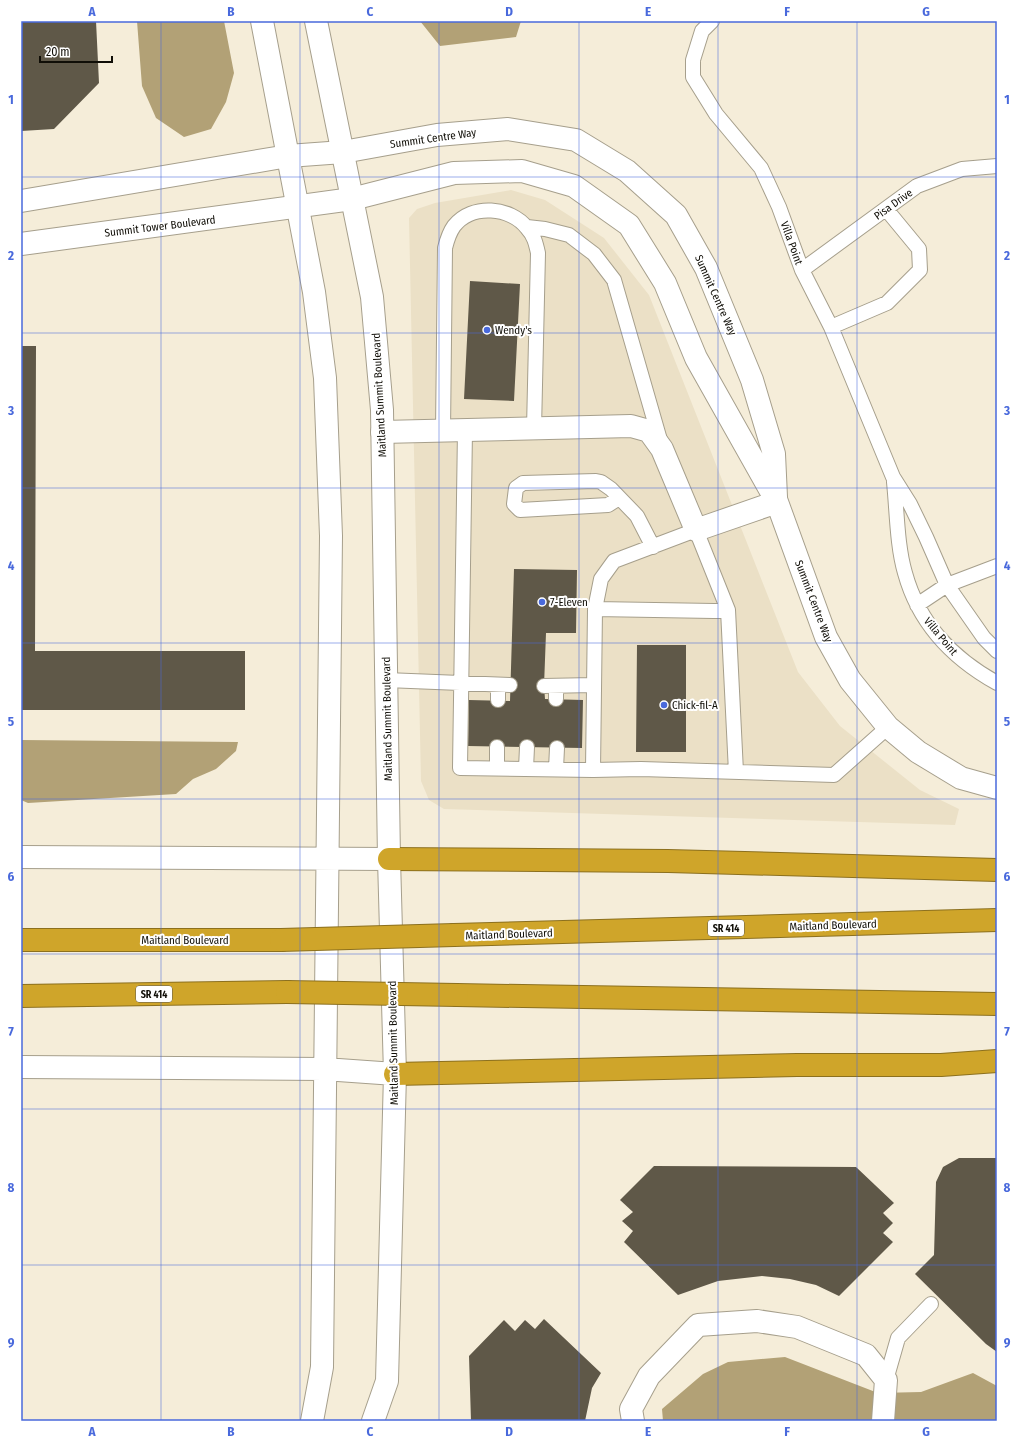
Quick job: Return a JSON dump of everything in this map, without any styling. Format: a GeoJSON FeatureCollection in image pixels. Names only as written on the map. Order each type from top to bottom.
{"type":"FeatureCollection","features":[{"type":"Feature","properties":{"kind":"highway"},"geometry":{"type":"LineString","coordinates":[[389,859],[668,861],[997,870]]}},
{"type":"Feature","properties":{"kind":"highway","name":"Maitland Boulevard"},"geometry":{"type":"LineString","coordinates":[[21,940],[282,940],[997,920]]}},
{"type":"Feature","properties":{"kind":"highway","name":"SR 414"},"geometry":{"type":"LineString","coordinates":[[21,996],[287,992],[997,1004]]}},
{"type":"Feature","properties":{"kind":"highway"},"geometry":{"type":"LineString","coordinates":[[394,1074],[797,1065],[941,1065],[997,1061]]}},
{"type":"Feature","properties":{"kind":"street"},"geometry":{"type":"LineString","coordinates":[[262,21],[299,207],[314,292],[326,378],[330,536],[322,1367],[312,1421]]}},
{"type":"Feature","properties":{"kind":"street","name":"Maitland Summit Boulevard"},"geometry":{"type":"LineString","coordinates":[[316,21],[372,297],[382,432],[394,1074],[387,1381],[373,1421]]}},
{"type":"Feature","properties":{"kind":"street","name":"Summit Centre Way"},"geometry":{"type":"LineString","coordinates":[[288,156],[343,152],[437,135],[508,128],[576,140],[627,171],[676,215],[706,268],[752,380],[774,454],[777,502]]}},
{"type":"Feature","properties":{"kind":"street"},"geometry":{"type":"LineString","coordinates":[[21,201],[288,156]]}},
{"type":"Feature","properties":{"kind":"street","name":"Summit Centre Way"},"geometry":{"type":"LineString","coordinates":[[299,207],[352,199],[454,174],[522,171],[574,186],[629,225],[665,283],[696,358],[777,502],[826,637],[850,680],[888,727],[918,752],[961,778],[997,788]]}},
{"type":"Feature","properties":{"kind":"street","name":"Summit Tower Boulevard"},"geometry":{"type":"LineString","coordinates":[[21,244],[299,207]]}},
{"type":"Feature","properties":{"kind":"street"},"geometry":{"type":"LineString","coordinates":[[382,432],[631,426],[649,431],[662,449],[696,530],[777,502]]}},
{"type":"Feature","properties":{"kind":"street"},"geometry":{"type":"LineString","coordinates":[[21,858],[389,859]]}},
{"type":"Feature","properties":{"kind":"street"},"geometry":{"type":"LineString","coordinates":[[21,1067],[324,1069],[394,1074]]}},
{"type":"Feature","properties":{"kind":"street"},"geometry":{"type":"LineString","coordinates":[[633,1421],[631,1409],[650,1376],[698,1325],[757,1320],[797,1328],[866,1355],[886,1380],[883,1421]]}},
{"type":"Feature","properties":{"kind":"lane","name":"Villa Point"},"geometry":{"type":"LineString","coordinates":[[712,21],[702,31],[692,60],[693,76],[716,114],[760,168],[779,207],[802,270],[831,327],[893,477],[910,504],[947,585],[984,638],[997,651]]}},
{"type":"Feature","properties":{"kind":"lane","name":"Pisa Drive"},"geometry":{"type":"LineString","coordinates":[[802,270],[918,186],[962,170],[997,166]]}},
{"type":"Feature","properties":{"kind":"lane"},"geometry":{"type":"LineString","coordinates":[[831,327],[887,303],[920,270],[919,249],[886,209]]}},
{"type":"Feature","properties":{"kind":"lane"},"geometry":{"type":"LineString","coordinates":[[443,431],[445,248],[448,236],[455,225],[481,211],[498,211],[515,216],[527,227],[534,239],[538,253],[534,429]]}},
{"type":"Feature","properties":{"kind":"lane"},"geometry":{"type":"LineString","coordinates":[[527,227],[545,229],[569,235],[594,254],[614,280],[662,449]]}},
{"type":"Feature","properties":{"kind":"lane"},"geometry":{"type":"LineString","coordinates":[[465,430],[460,684],[460,768],[593,770],[641,769],[834,775],[888,727]]}},
{"type":"Feature","properties":{"kind":"lane","name":"Villa Point"},"geometry":{"type":"LineString","coordinates":[[893,477],[904,572],[917,605],[931,629],[960,659],[997,683]]}},
{"type":"Feature","properties":{"kind":"lane"},"geometry":{"type":"LineString","coordinates":[[619,498],[608,505],[520,510],[514,504],[516,488],[523,483],[596,481],[607,486],[619,498],[637,516],[653,546]]}},
{"type":"Feature","properties":{"kind":"lane"},"geometry":{"type":"LineString","coordinates":[[593,770],[595,609],[601,579],[614,561],[696,530],[728,610],[736,772]]}},
{"type":"Feature","properties":{"kind":"lane"},"geometry":{"type":"LineString","coordinates":[[917,605],[947,585],[997,566]]}},
{"type":"Feature","properties":{"kind":"lane"},"geometry":{"type":"LineString","coordinates":[[595,609],[728,610]]}},
{"type":"Feature","properties":{"kind":"lane"},"geometry":{"type":"LineString","coordinates":[[386,680],[504,685],[498,700]]}},
{"type":"Feature","properties":{"kind":"lane"},"geometry":{"type":"LineString","coordinates":[[552,690],[593,685]]}},
{"type":"Feature","properties":{"kind":"lane"},"geometry":{"type":"LineString","coordinates":[[497,747],[498,768]]}},
{"type":"Feature","properties":{"kind":"lane"},"geometry":{"type":"LineString","coordinates":[[526,769],[527,748]]}},
{"type":"Feature","properties":{"kind":"lane"},"geometry":{"type":"LineString","coordinates":[[556,769],[557,748]]}},
{"type":"Feature","properties":{"kind":"lane"},"geometry":{"type":"LineString","coordinates":[[886,1380],[898,1338],[931,1304]]}},
{"type":"Feature","properties":{"kind":"shaded area"},"geometry":{"type":"Polygon","coordinates":[[[137,21],[224,21],[234,73],[226,102],[211,129],[184,137],[156,118],[142,86],[137,21]]]}},
{"type":"Feature","properties":{"kind":"shaded area"},"geometry":{"type":"Polygon","coordinates":[[[420,21],[521,21],[516,37],[440,46],[420,21]]]}},
{"type":"Feature","properties":{"kind":"shaded area"},"geometry":{"type":"Polygon","coordinates":[[[511,190],[545,200],[604,238],[649,295],[798,672],[840,726],[920,790],[959,809],[955,825],[444,809],[429,800],[421,781],[409,218],[417,209],[435,203],[511,190]]]}},
{"type":"Feature","properties":{"kind":"shaded area"},"geometry":{"type":"Polygon","coordinates":[[[21,740],[238,742],[236,751],[216,769],[193,779],[176,794],[28,803],[21,800],[21,740]]]}},
{"type":"Feature","properties":{"kind":"shaded area"},"geometry":{"type":"Polygon","coordinates":[[[785,1357],[878,1393],[921,1392],[973,1373],[997,1386],[997,1421],[663,1421],[662,1409],[703,1374],[728,1362],[785,1357]]]}},
{"type":"Feature","properties":{"kind":"building"},"geometry":{"type":"Polygon","coordinates":[[[21,21],[96,21],[99,83],[54,129],[21,131],[21,21]]]}},
{"type":"Feature","properties":{"kind":"building"},"geometry":{"type":"Polygon","coordinates":[[[470,281],[520,284],[514,401],[464,399],[470,281]]]}},
{"type":"Feature","properties":{"kind":"building"},"geometry":{"type":"Polygon","coordinates":[[[21,346],[36,346],[35,651],[245,651],[245,710],[21,710],[21,346]]]}},
{"type":"Feature","properties":{"kind":"building"},"geometry":{"type":"Polygon","coordinates":[[[514,569],[577,570],[576,633],[546,633],[544,686],[545,699],[583,700],[582,748],[468,746],[469,700],[510,701],[514,569]]]}},
{"type":"Feature","properties":{"kind":"building"},"geometry":{"type":"Polygon","coordinates":[[[637,645],[686,645],[686,752],[636,752],[637,645]]]}},
{"type":"Feature","properties":{"kind":"building"},"geometry":{"type":"Polygon","coordinates":[[[959,1158],[997,1158],[997,1352],[986,1344],[915,1274],[934,1255],[936,1182],[943,1167],[959,1158]]]}},
{"type":"Feature","properties":{"kind":"building"},"geometry":{"type":"Polygon","coordinates":[[[654,1166],[856,1167],[894,1203],[883,1213],[893,1223],[883,1233],[893,1242],[839,1296],[816,1285],[790,1279],[762,1276],[718,1281],[678,1295],[624,1242],[633,1231],[622,1221],[633,1212],[620,1200],[654,1166]]]}},
{"type":"Feature","properties":{"kind":"building"},"geometry":{"type":"Polygon","coordinates":[[[544,1319],[601,1373],[592,1388],[585,1421],[471,1421],[469,1356],[504,1320],[515,1331],[525,1320],[535,1329],[544,1319]]]}},
{"type":"Feature","properties":{"kind":"place","name":"Wendy's"},"geometry":{"type":"Point","coordinates":[487,330]}},
{"type":"Feature","properties":{"kind":"place","name":"7-Eleven"},"geometry":{"type":"Point","coordinates":[542,602]}},
{"type":"Feature","properties":{"kind":"place","name":"Chick-fil-A"},"geometry":{"type":"Point","coordinates":[664,705]}}]}
